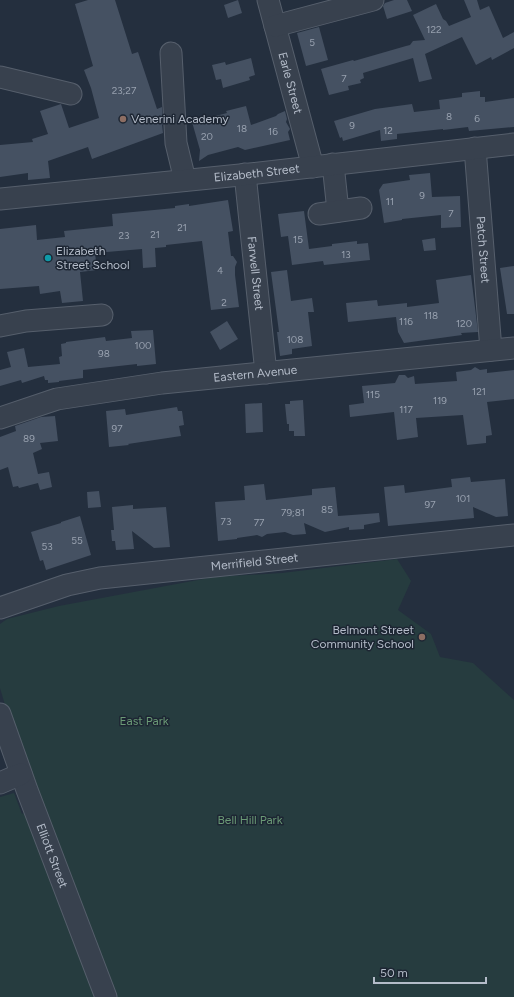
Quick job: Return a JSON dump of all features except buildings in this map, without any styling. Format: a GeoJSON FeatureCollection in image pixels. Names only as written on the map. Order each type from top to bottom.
{"type":"FeatureCollection","features":[{"type":"Feature","properties":{"kind":"street","name":"Earle Street"},"geometry":{"type":"LineString","coordinates":[[268,0],[275,26],[323,166],[328,212],[361,208]]}},
{"type":"Feature","properties":{"kind":"street"},"geometry":{"type":"LineString","coordinates":[[275,26],[373,0]]}},
{"type":"Feature","properties":{"kind":"street"},"geometry":{"type":"LineString","coordinates":[[171,53],[176,143],[185,180]]}},
{"type":"Feature","properties":{"kind":"street"},"geometry":{"type":"LineString","coordinates":[[0,77],[71,94]]}},
{"type":"Feature","properties":{"kind":"street","name":"Elizabeth Street"},"geometry":{"type":"LineString","coordinates":[[0,199],[323,166],[514,144]]}},
{"type":"Feature","properties":{"kind":"street","name":"Patch Street"},"geometry":{"type":"LineString","coordinates":[[475,148],[491,350]]}},
{"type":"Feature","properties":{"kind":"street","name":"Farwell Street"},"geometry":{"type":"LineString","coordinates":[[245,174],[266,373]]}},
{"type":"Feature","properties":{"kind":"street"},"geometry":{"type":"LineString","coordinates":[[0,326],[26,321],[102,315]]}},
{"type":"Feature","properties":{"kind":"street","name":"Eastern Avenue"},"geometry":{"type":"LineString","coordinates":[[0,418],[57,399],[162,383],[514,348]]}},
{"type":"Feature","properties":{"kind":"street","name":"Merrifield Street"},"geometry":{"type":"LineString","coordinates":[[0,608],[68,585],[100,578],[514,535]]}},
{"type":"Feature","properties":{"kind":"street","name":"Elliott Street"},"geometry":{"type":"LineString","coordinates":[[0,714],[21,774],[106,997]]}},
{"type":"Feature","properties":{"kind":"street"},"geometry":{"type":"LineString","coordinates":[[0,783],[21,774]]}},
{"type":"Feature","properties":{"kind":"green space","name":"Bell Hill Park"},"geometry":{"type":"Polygon","coordinates":[[[397,559],[411,581],[398,610],[431,634],[440,657],[473,663],[514,700],[514,997],[0,997],[0,797],[14,793],[22,814],[32,809],[16,742],[0,688],[0,624],[7,619],[59,606],[214,577],[282,573],[397,559]]]}},
{"type":"Feature","properties":{"kind":"place","name":"Venerini Academy"},"geometry":{"type":"Point","coordinates":[123,119]}},
{"type":"Feature","properties":{"kind":"place","name":"Elizabeth Street School"},"geometry":{"type":"Point","coordinates":[48,258]}},
{"type":"Feature","properties":{"kind":"place","name":"Belmont Street Community School"},"geometry":{"type":"Point","coordinates":[422,637]}},
{"type":"Feature","properties":{"kind":"park label","name":"East Park"},"geometry":{"type":"Point","coordinates":[144,721]}}]}
